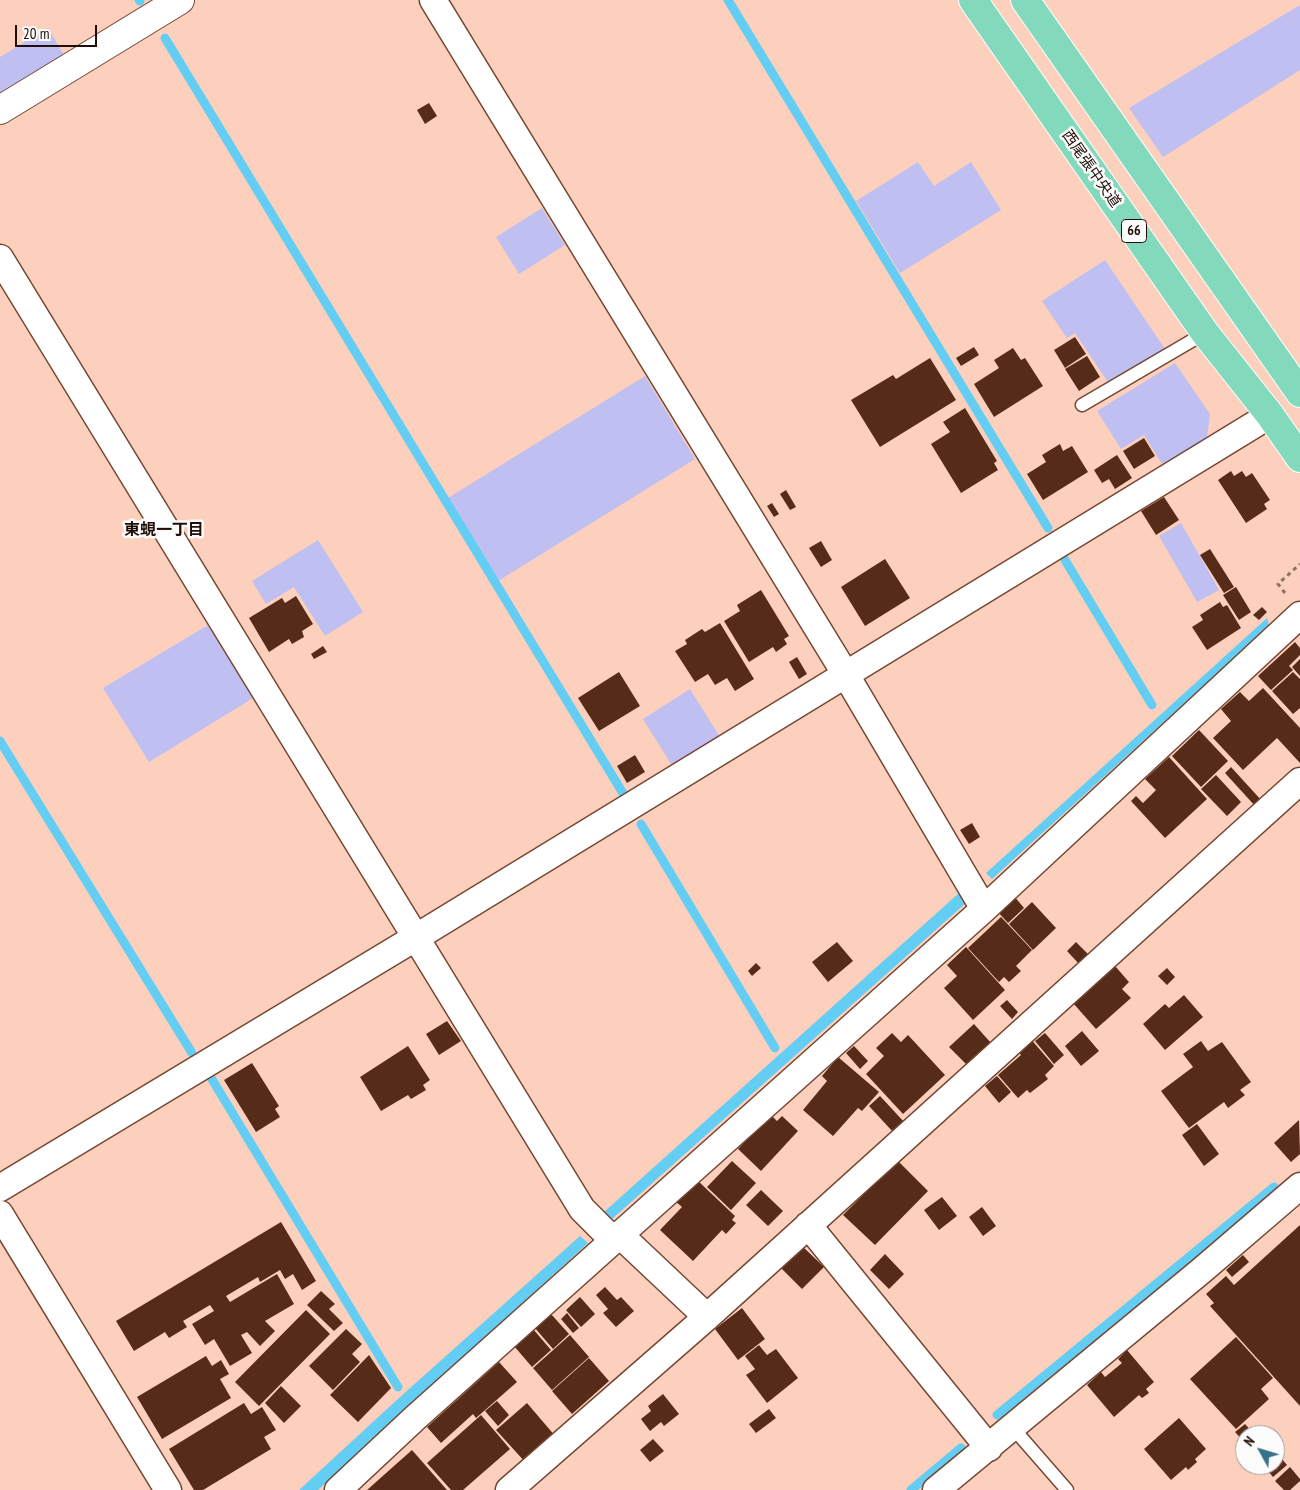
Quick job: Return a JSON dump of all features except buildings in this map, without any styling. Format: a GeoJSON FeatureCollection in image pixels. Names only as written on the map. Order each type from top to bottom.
{"type":"FeatureCollection","features":[{"type":"Feature","properties":{"kind":"main road","name":"西尾張中央道"},"geometry":{"type":"LineString","coordinates":[[973,0],[1205,334],[1270,415],[1300,458]]}},
{"type":"Feature","properties":{"kind":"main road"},"geometry":{"type":"LineString","coordinates":[[1025,0],[1300,393]]}},
{"type":"Feature","properties":{"kind":"street"},"geometry":{"type":"LineString","coordinates":[[0,110],[180,0]]}},
{"type":"Feature","properties":{"kind":"street"},"geometry":{"type":"LineString","coordinates":[[433,0],[846,675],[984,908]]}},
{"type":"Feature","properties":{"kind":"street"},"geometry":{"type":"LineString","coordinates":[[0,258],[582,1209],[708,1317]]}},
{"type":"Feature","properties":{"kind":"street"},"geometry":{"type":"LineString","coordinates":[[0,1188],[415,938],[1270,415]]}},
{"type":"Feature","properties":{"kind":"street"},"geometry":{"type":"LineString","coordinates":[[338,1490],[616,1237],[984,908],[1300,615]]}},
{"type":"Feature","properties":{"kind":"street"},"geometry":{"type":"LineString","coordinates":[[509,1490],[708,1317],[1300,781]]}},
{"type":"Feature","properties":{"kind":"street"},"geometry":{"type":"LineString","coordinates":[[936,1490],[1186,1284],[1300,1186]]}},
{"type":"Feature","properties":{"kind":"street"},"geometry":{"type":"LineString","coordinates":[[0,1214],[168,1490]]}},
{"type":"Feature","properties":{"kind":"street"},"geometry":{"type":"LineString","coordinates":[[808,1225],[989,1448]]}},
{"type":"Feature","properties":{"kind":"lane"},"geometry":{"type":"LineString","coordinates":[[1082,405],[1205,334]]}},
{"type":"Feature","properties":{"kind":"lane"},"geometry":{"type":"LineString","coordinates":[[1013,1428],[1066,1490]]}},
{"type":"Feature","properties":{"kind":"path"},"geometry":{"type":"LineString","coordinates":[[1282,580],[1300,564]]}},
{"type":"Feature","properties":{"kind":"shaded area"},"geometry":{"type":"Polygon","coordinates":[[[1300,5],[1300,70],[1163,157],[1129,108],[1300,5]]]}},
{"type":"Feature","properties":{"kind":"shaded area"},"geometry":{"type":"Polygon","coordinates":[[[48,28],[64,55],[0,93],[0,57],[48,28]]]}},
{"type":"Feature","properties":{"kind":"shaded area"},"geometry":{"type":"Polygon","coordinates":[[[918,162],[934,186],[971,162],[1001,210],[900,273],[856,201],[918,162]]]}},
{"type":"Feature","properties":{"kind":"shaded area"},"geometry":{"type":"Polygon","coordinates":[[[542,208],[565,245],[519,274],[496,237],[542,208]]]}},
{"type":"Feature","properties":{"kind":"shaded area"},"geometry":{"type":"Polygon","coordinates":[[[1105,260],[1165,349],[1108,382],[1075,333],[1067,338],[1042,301],[1105,260]]]}},
{"type":"Feature","properties":{"kind":"shaded area"},"geometry":{"type":"Polygon","coordinates":[[[1175,363],[1210,414],[1207,438],[1162,464],[1144,435],[1121,449],[1097,411],[1175,363]]]}},
{"type":"Feature","properties":{"kind":"shaded area"},"geometry":{"type":"Polygon","coordinates":[[[645,376],[695,459],[498,581],[448,498],[645,376]]]}},
{"type":"Feature","properties":{"kind":"shaded area"},"geometry":{"type":"Polygon","coordinates":[[[1181,523],[1219,590],[1197,602],[1159,536],[1181,523]]]}},
{"type":"Feature","properties":{"kind":"shaded area"},"geometry":{"type":"Polygon","coordinates":[[[318,540],[363,612],[325,636],[294,587],[266,604],[252,581],[318,540]]]}},
{"type":"Feature","properties":{"kind":"shaded area"},"geometry":{"type":"Polygon","coordinates":[[[1267,618],[1269,626],[992,879],[986,873],[1267,618]]]}},
{"type":"Feature","properties":{"kind":"shaded area"},"geometry":{"type":"Polygon","coordinates":[[[208,625],[253,698],[149,762],[103,688],[208,625]]]}},
{"type":"Feature","properties":{"kind":"shaded area"},"geometry":{"type":"Polygon","coordinates":[[[690,689],[723,742],[676,772],[643,719],[690,689]]]}},
{"type":"Feature","properties":{"kind":"shaded area"},"geometry":{"type":"Polygon","coordinates":[[[959,893],[967,902],[612,1219],[604,1212],[959,893]]]}},
{"type":"Feature","properties":{"kind":"shaded area"},"geometry":{"type":"Polygon","coordinates":[[[580,1236],[588,1243],[318,1490],[299,1490],[400,1397],[580,1236]]]}},
{"type":"Feature","properties":{"kind":"waterway"},"geometry":{"type":"LineString","coordinates":[[728,0],[1048,528]]}},
{"type":"Feature","properties":{"kind":"waterway"},"geometry":{"type":"LineString","coordinates":[[165,38],[624,795]]}},
{"type":"Feature","properties":{"kind":"waterway"},"geometry":{"type":"LineString","coordinates":[[1065,560],[1152,705]]}},
{"type":"Feature","properties":{"kind":"waterway"},"geometry":{"type":"LineString","coordinates":[[0,741],[192,1053]]}},
{"type":"Feature","properties":{"kind":"waterway"},"geometry":{"type":"LineString","coordinates":[[641,824],[775,1048]]}},
{"type":"Feature","properties":{"kind":"waterway"},"geometry":{"type":"LineString","coordinates":[[210,1076],[398,1387]]}},
{"type":"Feature","properties":{"kind":"waterway"},"geometry":{"type":"LineString","coordinates":[[997,1415],[1274,1187]]}},
{"type":"Feature","properties":{"kind":"waterway"},"geometry":{"type":"LineString","coordinates":[[911,1490],[961,1448]]}},
{"type":"Feature","properties":{"kind":"district","name":"東蜆一丁目"},"geometry":{"type":"Point","coordinates":[164,530]}}]}
